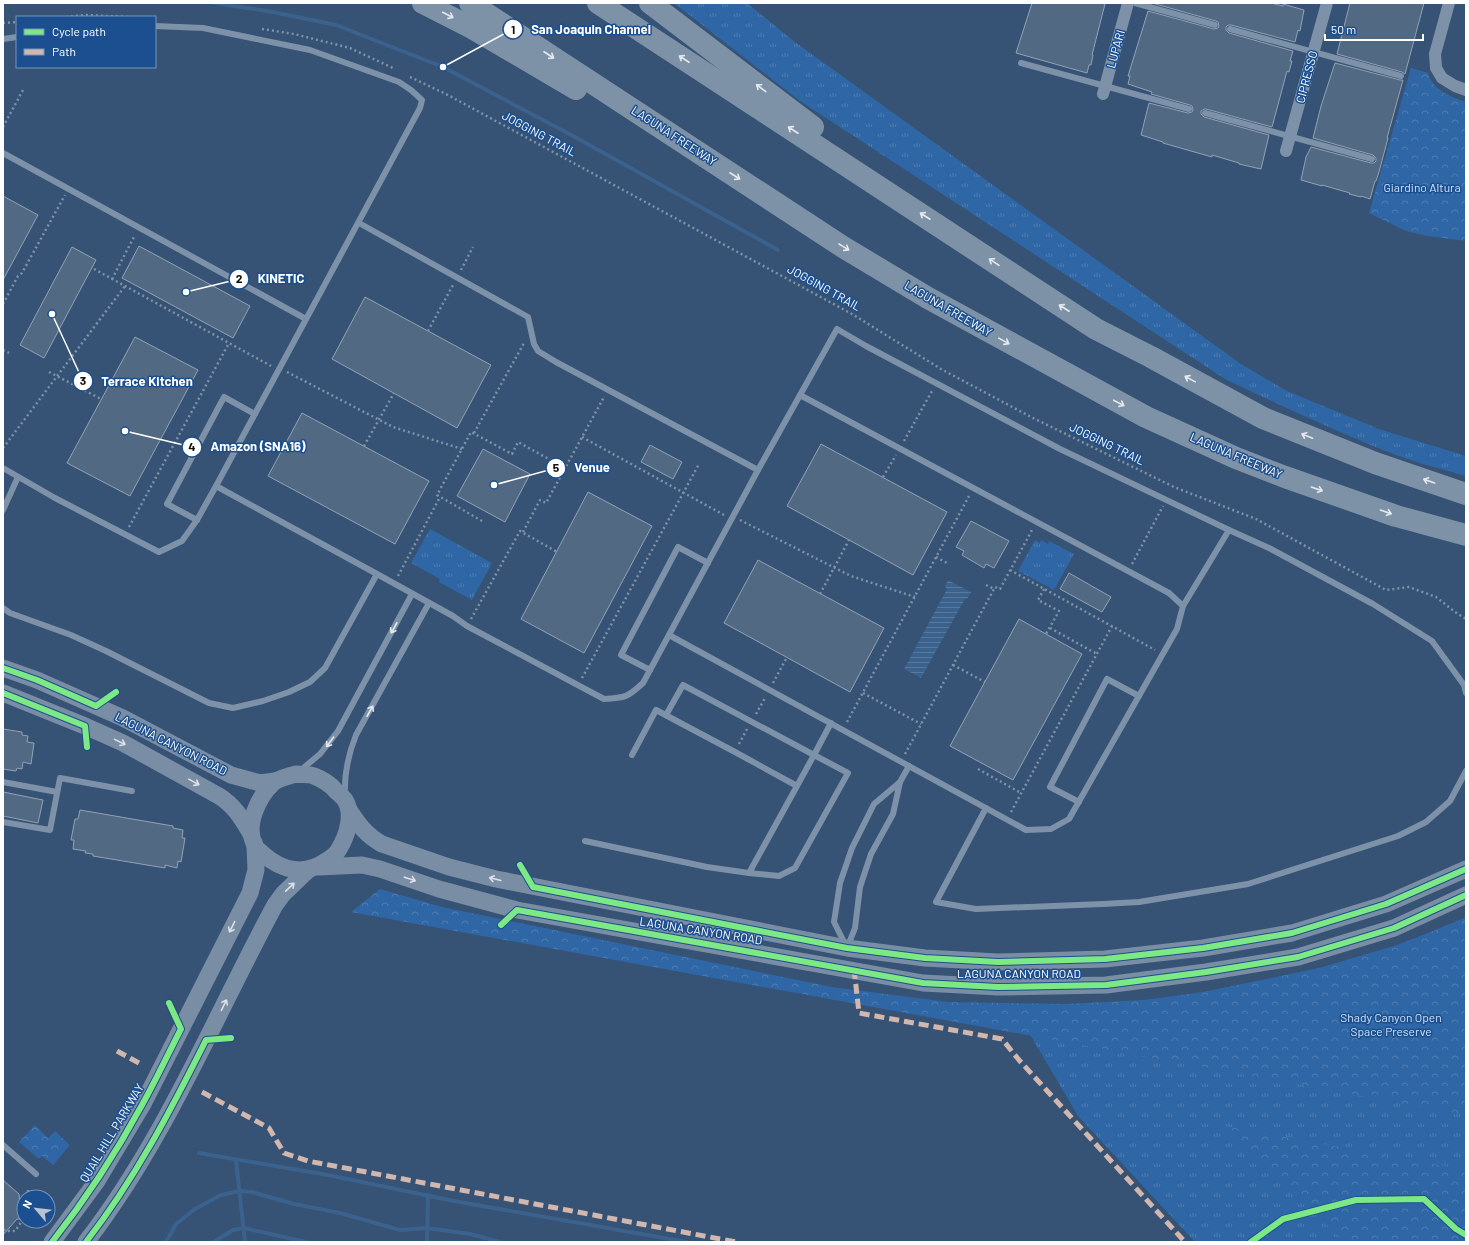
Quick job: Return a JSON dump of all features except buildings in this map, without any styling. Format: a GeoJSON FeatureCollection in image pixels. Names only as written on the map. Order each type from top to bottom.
{"type":"FeatureCollection","features":[{"type":"Feature","properties":{"kind":"highway"},"geometry":{"type":"LineString","coordinates":[[423,3],[472,28],[621,116],[691,147]]}},
{"type":"Feature","properties":{"kind":"highway","name":"LAGUNA FREEWAY"},"geometry":{"type":"LineString","coordinates":[[470,3],[843,247],[928,298],[1146,417],[1236,458],[1285,477],[1396,516],[1466,535]]}},
{"type":"Feature","properties":{"kind":"highway"},"geometry":{"type":"LineString","coordinates":[[598,3],[1096,329],[1263,418],[1375,463],[1466,494]]}},
{"type":"Feature","properties":{"kind":"highway"},"geometry":{"type":"LineString","coordinates":[[650,3],[812,126],[945,212],[969,245]]}},
{"type":"Feature","properties":{"kind":"main road","name":"LAGUNA CANYON ROAD"},"geometry":{"type":"LineString","coordinates":[[3,668],[37,680],[123,718],[231,775],[260,783],[275,781]]}},
{"type":"Feature","properties":{"kind":"main road","name":"LAGUNA CANYON ROAD"},"geometry":{"type":"LineString","coordinates":[[3,693],[123,743],[213,793],[233,806],[239,813],[253,841]]}},
{"type":"Feature","properties":{"kind":"main road"},"geometry":{"type":"LineString","coordinates":[[86,1242],[121,1193],[159,1131],[275,905],[283,894],[313,869],[336,855],[343,842],[348,827],[347,805],[331,785],[314,776],[296,774],[275,781],[263,794],[254,811],[253,841],[268,858],[278,865],[289,869],[313,869]]}},
{"type":"Feature","properties":{"kind":"main road","name":"LAGUNA CANYON ROAD"},"geometry":{"type":"LineString","coordinates":[[347,805],[361,828],[372,839],[382,844],[449,867],[533,887],[847,948],[925,958],[998,962],[1104,960],[1203,948],[1292,933],[1386,904],[1466,869]]}},
{"type":"Feature","properties":{"kind":"main road","name":"QUAIL HILL PARKWAY"},"geometry":{"type":"LineString","coordinates":[[52,1242],[97,1181],[146,1099],[250,892],[256,870],[253,841]]}},
{"type":"Feature","properties":{"kind":"main road","name":"LAGUNA CANYON ROAD"},"geometry":{"type":"LineString","coordinates":[[313,869],[362,865],[446,891],[518,910],[641,933],[686,939],[854,969],[923,983],[998,987],[1106,985],[1206,972],[1298,957],[1394,928],[1466,895]]}},
{"type":"Feature","properties":{"kind":"main road"},"geometry":{"type":"LineString","coordinates":[[847,948],[854,969]]}},
{"type":"Feature","properties":{"kind":"street","name":"LUPARI"},"geometry":{"type":"LineString","coordinates":[[1104,90],[1128,3]]}},
{"type":"Feature","properties":{"kind":"street","name":"CIPRESSO"},"geometry":{"type":"LineString","coordinates":[[1286,151],[1327,3]]}},
{"type":"Feature","properties":{"kind":"street"},"geometry":{"type":"LineString","coordinates":[[1449,3],[1434,54],[1436,68],[1442,78],[1455,86],[1466,90]]}},
{"type":"Feature","properties":{"kind":"lane"},"geometry":{"type":"LineString","coordinates":[[1135,3],[1215,25]]}},
{"type":"Feature","properties":{"kind":"lane"},"geometry":{"type":"LineString","coordinates":[[3,468],[18,478],[159,552],[182,541],[197,520],[216,486],[420,108],[422,100],[399,82],[310,50],[202,28],[156,26]]}},
{"type":"Feature","properties":{"kind":"lane"},"geometry":{"type":"LineString","coordinates":[[1230,30],[1401,76]]}},
{"type":"Feature","properties":{"kind":"lane"},"geometry":{"type":"LineString","coordinates":[[3,40],[16,37]]}},
{"type":"Feature","properties":{"kind":"lane"},"geometry":{"type":"LineString","coordinates":[[1021,63],[1104,90],[1189,108]]}},
{"type":"Feature","properties":{"kind":"lane"},"geometry":{"type":"LineString","coordinates":[[1206,113],[1372,159]]}},
{"type":"Feature","properties":{"kind":"lane"},"geometry":{"type":"LineString","coordinates":[[3,153],[306,319]]}},
{"type":"Feature","properties":{"kind":"lane"},"geometry":{"type":"LineString","coordinates":[[358,223],[528,317],[534,344],[538,351],[758,470]]}},
{"type":"Feature","properties":{"kind":"lane"},"geometry":{"type":"LineString","coordinates":[[216,486],[453,616],[467,626],[604,699],[616,699],[630,695],[643,683],[758,470],[837,329],[936,384],[1060,449],[1269,548],[1374,604],[1432,641],[1464,685],[1466,693]]}},
{"type":"Feature","properties":{"kind":"lane"},"geometry":{"type":"LineString","coordinates":[[800,395],[1169,593],[1183,606]]}},
{"type":"Feature","properties":{"kind":"lane"},"geometry":{"type":"LineString","coordinates":[[197,520],[167,504],[224,397],[255,414]]}},
{"type":"Feature","properties":{"kind":"lane"},"geometry":{"type":"LineString","coordinates":[[3,510],[18,478]]}},
{"type":"Feature","properties":{"kind":"lane"},"geometry":{"type":"LineString","coordinates":[[670,635],[1026,830],[1052,829],[1070,819],[1177,629],[1183,606],[1229,530]]}},
{"type":"Feature","properties":{"kind":"lane"},"geometry":{"type":"LineString","coordinates":[[650,670],[621,655],[678,547],[708,563]]}},
{"type":"Feature","properties":{"kind":"lane"},"geometry":{"type":"LineString","coordinates":[[3,608],[10,613],[71,635],[106,651],[209,703],[233,708],[263,701],[290,692],[310,682],[326,668],[377,574]]}},
{"type":"Feature","properties":{"kind":"lane"},"geometry":{"type":"LineString","coordinates":[[296,774],[320,754],[338,731],[412,594]]}},
{"type":"Feature","properties":{"kind":"lane"},"geometry":{"type":"LineString","coordinates":[[347,805],[344,780],[349,752],[356,735],[429,603]]}},
{"type":"Feature","properties":{"kind":"lane"},"geometry":{"type":"LineString","coordinates":[[1079,802],[1050,787],[1107,679],[1139,696]]}},
{"type":"Feature","properties":{"kind":"lane"},"geometry":{"type":"LineString","coordinates":[[585,841],[707,867],[749,873],[779,876],[796,868],[848,773],[683,685],[666,715]]}},
{"type":"Feature","properties":{"kind":"lane"},"geometry":{"type":"LineString","coordinates":[[632,755],[656,710],[797,786]]}},
{"type":"Feature","properties":{"kind":"lane"},"geometry":{"type":"LineString","coordinates":[[749,873],[831,723]]}},
{"type":"Feature","properties":{"kind":"lane"},"geometry":{"type":"LineString","coordinates":[[847,948],[855,928],[860,887],[871,854],[893,814],[900,782],[909,766]]}},
{"type":"Feature","properties":{"kind":"lane"},"geometry":{"type":"LineString","coordinates":[[986,808],[936,902],[976,909],[1138,902],[1248,884],[1398,836],[1426,822],[1450,801],[1466,771]]}},
{"type":"Feature","properties":{"kind":"lane"},"geometry":{"type":"LineString","coordinates":[[3,822],[50,830],[60,778],[132,791]]}},
{"type":"Feature","properties":{"kind":"lane"},"geometry":{"type":"LineString","coordinates":[[3,782],[57,792]]}},
{"type":"Feature","properties":{"kind":"lane"},"geometry":{"type":"LineString","coordinates":[[847,948],[834,922],[840,883],[852,848],[874,804],[900,782]]}},
{"type":"Feature","properties":{"kind":"lane"},"geometry":{"type":"LineString","coordinates":[[3,1145],[36,1174]]}},
{"type":"Feature","properties":{"kind":"path"},"geometry":{"type":"LineString","coordinates":[[76,16],[108,16]]}},
{"type":"Feature","properties":{"kind":"path"},"geometry":{"type":"LineString","coordinates":[[3,23],[16,22]]}},
{"type":"Feature","properties":{"kind":"path"},"geometry":{"type":"LineString","coordinates":[[256,28],[294,34],[350,48],[398,71]]}},
{"type":"Feature","properties":{"kind":"path"},"geometry":{"type":"LineString","coordinates":[[3,127],[23,90]]}},
{"type":"Feature","properties":{"kind":"path"},"geometry":{"type":"LineString","coordinates":[[3,304],[4,298],[18,276],[22,273],[68,189]]}},
{"type":"Feature","properties":{"kind":"path"},"geometry":{"type":"LineString","coordinates":[[112,278],[139,228]]}},
{"type":"Feature","properties":{"kind":"path"},"geometry":{"type":"LineString","coordinates":[[428,331],[473,247]]}},
{"type":"Feature","properties":{"kind":"path"},"geometry":{"type":"LineString","coordinates":[[94,269],[279,369],[393,427],[462,449]]}},
{"type":"Feature","properties":{"kind":"path"},"geometry":{"type":"LineString","coordinates":[[3,448],[125,286]]}},
{"type":"Feature","properties":{"kind":"path"},"geometry":{"type":"LineString","coordinates":[[482,521],[437,495],[471,432],[474,433],[531,330]]}},
{"type":"Feature","properties":{"kind":"path"},"geometry":{"type":"LineString","coordinates":[[124,534],[229,342]]}},
{"type":"Feature","properties":{"kind":"path"},"geometry":{"type":"LineString","coordinates":[[3,350],[9,354]]}},
{"type":"Feature","properties":{"kind":"path"},"geometry":{"type":"LineString","coordinates":[[49,372],[101,399]]}},
{"type":"Feature","properties":{"kind":"path"},"geometry":{"type":"LineString","coordinates":[[883,477],[936,384]]}},
{"type":"Feature","properties":{"kind":"path"},"geometry":{"type":"LineString","coordinates":[[467,626],[520,531],[522,532],[540,500],[546,503],[608,390]]}},
{"type":"Feature","properties":{"kind":"path"},"geometry":{"type":"LineString","coordinates":[[364,446],[394,393]]}},
{"type":"Feature","properties":{"kind":"path"},"geometry":{"type":"LineString","coordinates":[[474,433],[512,454],[518,442],[565,468]]}},
{"type":"Feature","properties":{"kind":"path"},"geometry":{"type":"LineString","coordinates":[[582,437],[683,493],[851,576],[915,597]]}},
{"type":"Feature","properties":{"kind":"path"},"geometry":{"type":"LineString","coordinates":[[578,685],[699,464]]}},
{"type":"Feature","properties":{"kind":"path"},"geometry":{"type":"LineString","coordinates":[[843,730],[974,488]]}},
{"type":"Feature","properties":{"kind":"path"},"geometry":{"type":"LineString","coordinates":[[394,584],[440,497]]}},
{"type":"Feature","properties":{"kind":"path"},"geometry":{"type":"LineString","coordinates":[[1130,572],[1133,562],[1166,500]]}},
{"type":"Feature","properties":{"kind":"path"},"geometry":{"type":"LineString","coordinates":[[986,585],[994,589],[995,587],[1000,589],[1036,522]]}},
{"type":"Feature","properties":{"kind":"path"},"geometry":{"type":"LineString","coordinates":[[522,532],[557,552]]}},
{"type":"Feature","properties":{"kind":"path"},"geometry":{"type":"LineString","coordinates":[[820,594],[849,540]]}},
{"type":"Feature","properties":{"kind":"path"},"geometry":{"type":"LineString","coordinates":[[936,557],[947,563]]}},
{"type":"Feature","properties":{"kind":"path"},"geometry":{"type":"LineString","coordinates":[[1010,570],[1163,654]]}},
{"type":"Feature","properties":{"kind":"path"},"geometry":{"type":"LineString","coordinates":[[901,762],[994,589]]}},
{"type":"Feature","properties":{"kind":"path"},"geometry":{"type":"LineString","coordinates":[[1044,589],[1038,600],[1059,611],[1046,634]]}},
{"type":"Feature","properties":{"kind":"path"},"geometry":{"type":"LineString","coordinates":[[1007,820],[1112,626]]}},
{"type":"Feature","properties":{"kind":"path"},"geometry":{"type":"LineString","coordinates":[[1050,628],[1097,654]]}},
{"type":"Feature","properties":{"kind":"path"},"geometry":{"type":"LineString","coordinates":[[735,752],[787,657]]}},
{"type":"Feature","properties":{"kind":"path"},"geometry":{"type":"LineString","coordinates":[[953,665],[985,682]]}},
{"type":"Feature","properties":{"kind":"path"},"geometry":{"type":"LineString","coordinates":[[863,693],[921,724]]}},
{"type":"Feature","properties":{"kind":"path"},"geometry":{"type":"LineString","coordinates":[[978,769],[1021,793]]}},
{"type":"Feature","properties":{"kind":"path"},"geometry":{"type":"LineString","coordinates":[[4,1229],[5,1231],[16,1229]]}},
{"type":"Feature","properties":{"kind":"green space"},"geometry":{"type":"Polygon","coordinates":[[[674,3],[747,3],[795,42],[1241,364],[1287,391],[1379,429],[1466,456],[1466,476],[1412,461],[1381,449],[1225,379],[800,101],[674,3]]]}},
{"type":"Feature","properties":{"kind":"green space","name":"Giardino Altura"},"geometry":{"type":"Polygon","coordinates":[[[1411,68],[1428,73],[1430,79],[1438,89],[1448,95],[1466,102],[1466,241],[1427,236],[1406,231],[1369,213],[1411,68]]]}},
{"type":"Feature","properties":{"kind":"green space"},"geometry":{"type":"Polygon","coordinates":[[[430,529],[492,563],[472,600],[439,582],[440,579],[411,563],[430,529]]]}},
{"type":"Feature","properties":{"kind":"green space"},"geometry":{"type":"Polygon","coordinates":[[[1035,540],[1040,543],[1041,540],[1048,544],[1049,541],[1074,554],[1054,590],[1018,571],[1035,540]]]}},
{"type":"Feature","properties":{"kind":"green space","name":"Shady Canyon Open Space Preserve"},"geometry":{"type":"Polygon","coordinates":[[[380,889],[442,907],[832,987],[948,1002],[1066,1004],[1144,1000],[1203,992],[1319,968],[1394,946],[1466,918],[1466,1115],[351,912],[380,889]]]}},
{"type":"Feature","properties":{"kind":"green space"},"geometry":{"type":"Polygon","coordinates":[[[1466,917],[1466,1242],[1195,1242],[1078,1116],[1025,1026],[1361,962],[1466,917]]]}},
{"type":"Feature","properties":{"kind":"green space"},"geometry":{"type":"Polygon","coordinates":[[[35,1125],[48,1138],[55,1131],[70,1145],[53,1165],[42,1156],[39,1159],[19,1142],[35,1125]]]}},
{"type":"Feature","properties":{"kind":"green space"},"geometry":{"type":"Polygon","coordinates":[[[1219,1125],[1466,1170],[1466,1242],[1345,1242],[1219,1125]]]}},
{"type":"Feature","properties":{"kind":"shaded area"},"geometry":{"type":"Polygon","coordinates":[[[948,580],[971,592],[967,599],[965,599],[921,678],[904,669],[947,589],[945,587],[948,580]]]}},
{"type":"Feature","properties":{"kind":"waterway"},"geometry":{"type":"LineString","coordinates":[[215,3],[273,12],[336,25],[443,67],[575,137],[778,250]]}},
{"type":"Feature","properties":{"kind":"waterway"},"geometry":{"type":"LineString","coordinates":[[199,1153],[328,1175],[454,1201],[687,1242]]}},
{"type":"Feature","properties":{"kind":"waterway"},"geometry":{"type":"LineString","coordinates":[[236,1160],[245,1242]]}},
{"type":"Feature","properties":{"kind":"waterway"},"geometry":{"type":"LineString","coordinates":[[166,1242],[176,1224],[195,1209],[221,1195],[240,1191],[252,1192],[294,1204],[340,1213],[400,1230],[427,1228],[470,1234],[500,1242]]}},
{"type":"Feature","properties":{"kind":"waterway"},"geometry":{"type":"LineString","coordinates":[[427,1242],[428,1195]]}},
{"type":"Feature","properties":{"kind":"waterway"},"geometry":{"type":"LineString","coordinates":[[214,1242],[233,1230],[244,1228],[306,1242]]}},
{"type":"Feature","properties":{"kind":"marked path"},"geometry":{"type":"LineString","coordinates":[[854,969],[859,1013],[1002,1039],[1019,1060],[1185,1242]]}},
{"type":"Feature","properties":{"kind":"marked path"},"geometry":{"type":"LineString","coordinates":[[117,1051],[139,1063]]}},
{"type":"Feature","properties":{"kind":"marked path"},"geometry":{"type":"LineString","coordinates":[[202,1092],[269,1128],[284,1153],[308,1161],[736,1242]]}},
{"type":"Feature","properties":{"kind":"cycle path"},"geometry":{"type":"LineString","coordinates":[[3,668],[37,680],[96,706],[116,692]]}},
{"type":"Feature","properties":{"kind":"cycle path"},"geometry":{"type":"LineString","coordinates":[[3,693],[85,726],[87,747]]}},
{"type":"Feature","properties":{"kind":"cycle path"},"geometry":{"type":"LineString","coordinates":[[520,865],[533,887],[847,948],[925,958],[998,962],[1105,959],[1203,948],[1292,933],[1386,904],[1466,869]]}},
{"type":"Feature","properties":{"kind":"cycle path"},"geometry":{"type":"LineString","coordinates":[[501,925],[517,910],[923,983],[998,987],[1106,985],[1206,972],[1298,957],[1394,928],[1466,895]]}},
{"type":"Feature","properties":{"kind":"cycle path"},"geometry":{"type":"LineString","coordinates":[[52,1242],[89,1192],[122,1141],[181,1029],[169,1003]]}},
{"type":"Feature","properties":{"kind":"cycle path"},"geometry":{"type":"LineString","coordinates":[[86,1242],[120,1194],[151,1144],[206,1040],[231,1038]]}},
{"type":"Feature","properties":{"kind":"cycle path"},"geometry":{"type":"LineString","coordinates":[[1251,1242],[1283,1219],[1356,1200],[1424,1199],[1456,1229],[1466,1235]]}},
{"type":"Feature","properties":{"kind":"place","name":"San Joaquin Channel"},"geometry":{"type":"Point","coordinates":[443,67]}},
{"type":"Feature","properties":{"kind":"place","name":"KINETIC"},"geometry":{"type":"Point","coordinates":[186,292]}},
{"type":"Feature","properties":{"kind":"place","name":"Terrace Kitchen"},"geometry":{"type":"Point","coordinates":[52,314]}},
{"type":"Feature","properties":{"kind":"place","name":"Amazon (SNA16)"},"geometry":{"type":"Point","coordinates":[125,431]}},
{"type":"Feature","properties":{"kind":"place","name":"Venue"},"geometry":{"type":"Point","coordinates":[494,485]}}]}
